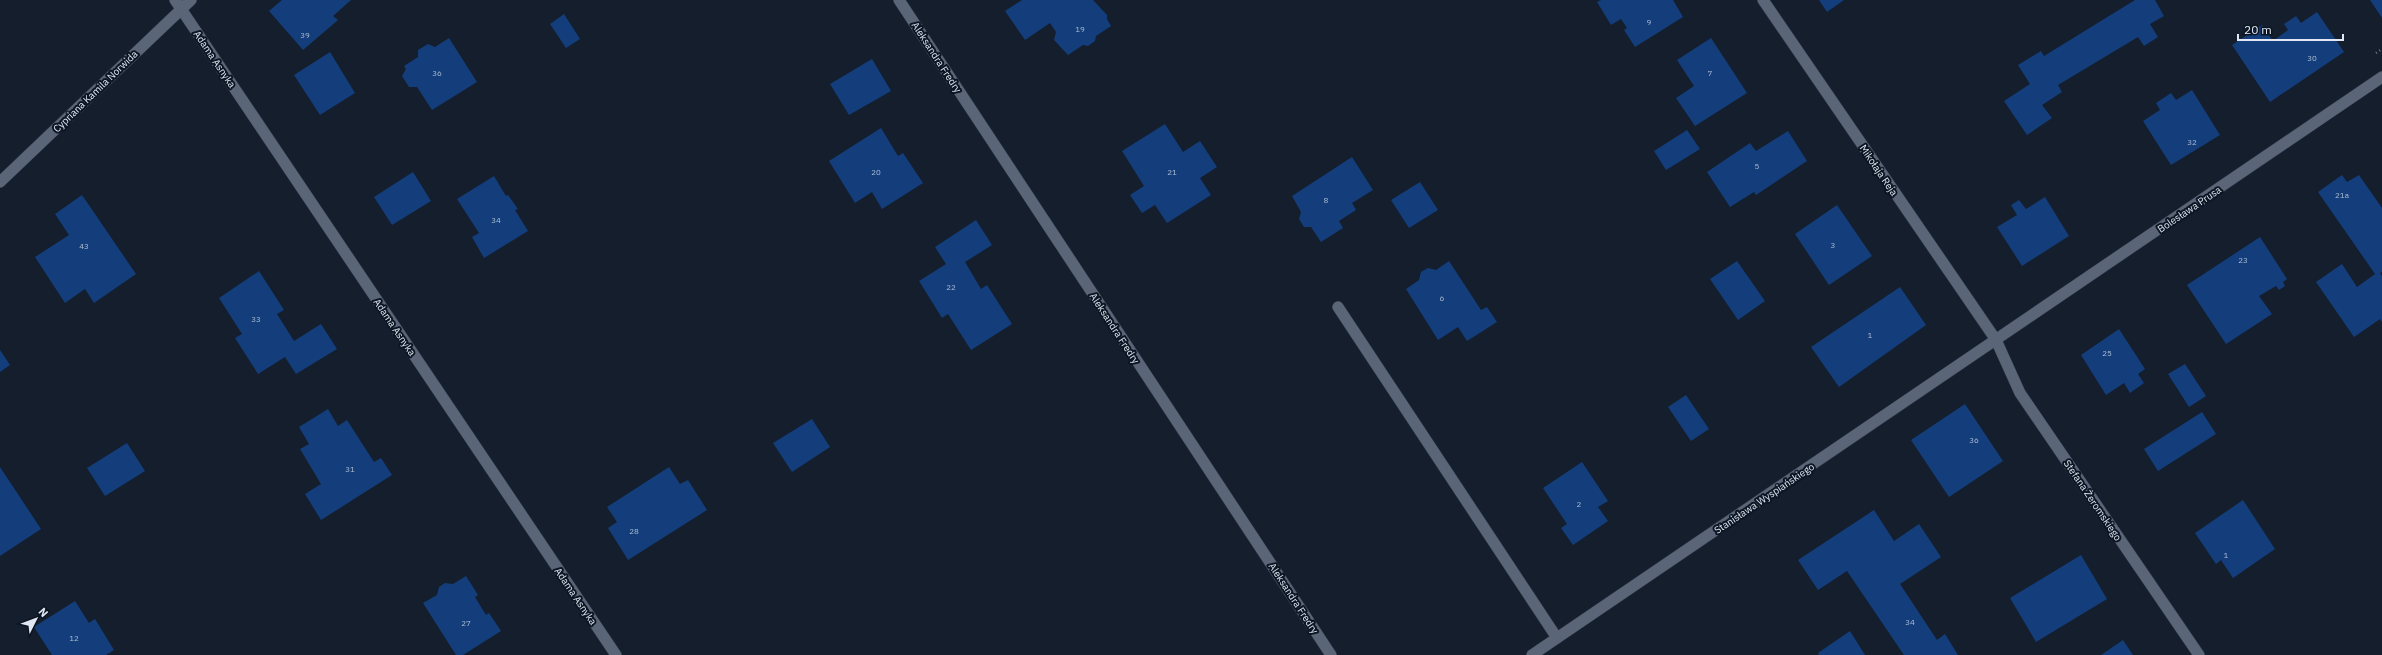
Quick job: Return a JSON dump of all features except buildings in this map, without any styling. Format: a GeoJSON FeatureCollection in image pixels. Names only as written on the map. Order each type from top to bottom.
{"type":"FeatureCollection","features":[{"type":"Feature","properties":{"kind":"street","name":"Cypriana Kamila Norwida"},"geometry":{"type":"LineString","coordinates":[[0,182],[178,5],[191,0]]}},
{"type":"Feature","properties":{"kind":"street","name":"Aleksandra Fredry"},"geometry":{"type":"LineString","coordinates":[[899,0],[1331,655]]}},
{"type":"Feature","properties":{"kind":"street","name":"Mikołaja Reja"},"geometry":{"type":"LineString","coordinates":[[1763,0],[1996,340]]}},
{"type":"Feature","properties":{"kind":"street","name":"Adama Asnyka"},"geometry":{"type":"LineString","coordinates":[[178,5],[616,655]]}},
{"type":"Feature","properties":{"kind":"street","name":"Bolesława Prusa"},"geometry":{"type":"LineString","coordinates":[[1996,340],[2382,78]]}},
{"type":"Feature","properties":{"kind":"street"},"geometry":{"type":"LineString","coordinates":[[1338,307],[1557,638]]}},
{"type":"Feature","properties":{"kind":"street","name":"Stanisława Wyspiańskiego"},"geometry":{"type":"LineString","coordinates":[[1532,655],[1996,340]]}},
{"type":"Feature","properties":{"kind":"street","name":"Stefana Żeromskiego"},"geometry":{"type":"LineString","coordinates":[[1996,340],[2020,393],[2199,655]]}}]}
